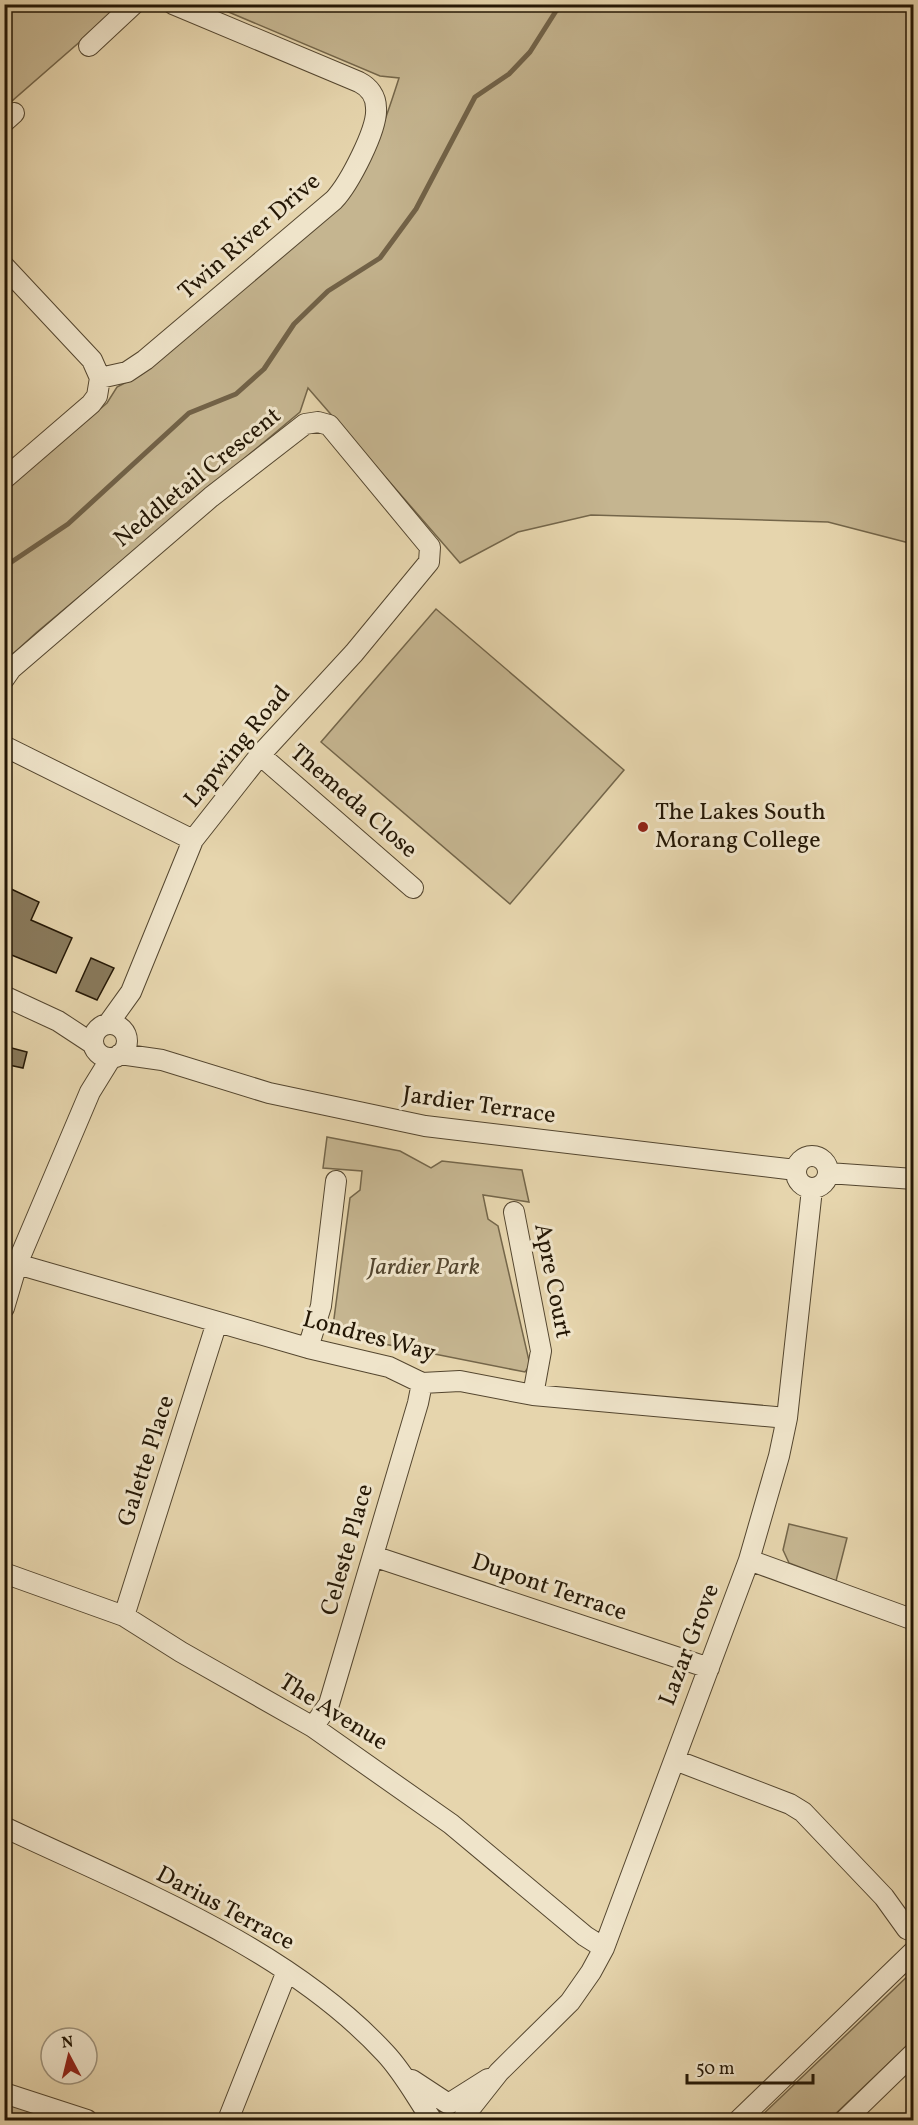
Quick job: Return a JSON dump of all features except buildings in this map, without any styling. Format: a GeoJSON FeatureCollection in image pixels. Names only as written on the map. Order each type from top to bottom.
{"type":"FeatureCollection","features":[{"type":"Feature","properties":{"kind":"street"},"geometry":{"type":"LineString","coordinates":[[89,46],[134,4]]}},
{"type":"Feature","properties":{"kind":"street","name":"Twin River Drive"},"geometry":{"type":"LineString","coordinates":[[100,378],[128,372],[145,360],[334,200],[354,172],[376,117],[375,99],[366,85],[173,4]]}},
{"type":"Feature","properties":{"kind":"street"},"geometry":{"type":"LineString","coordinates":[[4,266],[92,360],[100,378],[97,396],[91,404],[4,479]]}},
{"type":"Feature","properties":{"kind":"street","name":"Neddletail Crescent"},"geometry":{"type":"LineString","coordinates":[[4,679],[10,669],[211,497],[305,424],[318,422],[329,426],[423,536],[430,547],[429,562]]}},
{"type":"Feature","properties":{"kind":"street","name":"Lapwing Road"},"geometry":{"type":"LineString","coordinates":[[4,1308],[18,1264],[193,840],[260,755],[354,653],[429,562]]}},
{"type":"Feature","properties":{"kind":"street"},"geometry":{"type":"LineString","coordinates":[[4,746],[193,840]]}},
{"type":"Feature","properties":{"kind":"street","name":"Themeda Close"},"geometry":{"type":"LineString","coordinates":[[260,755],[413,888]]}},
{"type":"Feature","properties":{"kind":"street","name":"Jardier Terrace"},"geometry":{"type":"LineString","coordinates":[[4,996],[58,1021],[162,1060],[270,1093],[425,1126],[796,1170]]}},
{"type":"Feature","properties":{"kind":"street"},"geometry":{"type":"LineString","coordinates":[[813,1156],[822,1160],[828,1173],[823,1184],[812,1188],[801,1185],[796,1170],[803,1159],[813,1156]]}},
{"type":"Feature","properties":{"kind":"street"},"geometry":{"type":"LineString","coordinates":[[828,1173],[914,1179]]}},
{"type":"Feature","properties":{"kind":"street"},"geometry":{"type":"LineString","coordinates":[[308,1348],[321,1306],[336,1181]]}},
{"type":"Feature","properties":{"kind":"street","name":"Lazar Grove"},"geometry":{"type":"LineString","coordinates":[[466,2118],[499,2072],[570,2002],[591,1972],[604,1948],[675,1760],[749,1560],[787,1418],[812,1188]]}},
{"type":"Feature","properties":{"kind":"street","name":"Apre Court"},"geometry":{"type":"LineString","coordinates":[[513,1212],[541,1351],[533,1395]]}},
{"type":"Feature","properties":{"kind":"street","name":"Londres Way"},"geometry":{"type":"LineString","coordinates":[[18,1264],[308,1348],[389,1367],[422,1383],[460,1381],[533,1395],[787,1418]]}},
{"type":"Feature","properties":{"kind":"street","name":"Galette Place"},"geometry":{"type":"LineString","coordinates":[[124,1616],[217,1322]]}},
{"type":"Feature","properties":{"kind":"street","name":"Celeste Place"},"geometry":{"type":"LineString","coordinates":[[313,1727],[329,1704],[422,1383]]}},
{"type":"Feature","properties":{"kind":"street","name":"Dupont Terrace"},"geometry":{"type":"LineString","coordinates":[[373,1556],[709,1668]]}},
{"type":"Feature","properties":{"kind":"street"},"geometry":{"type":"LineString","coordinates":[[749,1560],[914,1620]]}},
{"type":"Feature","properties":{"kind":"street","name":"The Avenue"},"geometry":{"type":"LineString","coordinates":[[4,1573],[124,1616],[181,1652],[313,1727],[442,1817],[508,1868],[585,1936],[604,1948]]}},
{"type":"Feature","properties":{"kind":"street"},"geometry":{"type":"LineString","coordinates":[[675,1760],[790,1804],[804,1812],[884,1897],[907,1929],[914,1932]]}},
{"type":"Feature","properties":{"kind":"street","name":"Darius Terrace"},"geometry":{"type":"LineString","coordinates":[[4,1827],[197,1919],[286,1971],[350,2020],[398,2068],[426,2092],[459,2107],[466,2118]]}},
{"type":"Feature","properties":{"kind":"street"},"geometry":{"type":"LineString","coordinates":[[884,1897],[914,1918]]}},
{"type":"Feature","properties":{"kind":"street"},"geometry":{"type":"LineString","coordinates":[[739,2121],[914,1951]]}},
{"type":"Feature","properties":{"kind":"street"},"geometry":{"type":"LineString","coordinates":[[228,2121],[286,1971]]}},
{"type":"Feature","properties":{"kind":"street"},"geometry":{"type":"LineString","coordinates":[[845,2121],[914,2053]]}},
{"type":"Feature","properties":{"kind":"street","name":"Darius Terrace"},"geometry":{"type":"LineString","coordinates":[[398,2068],[432,2120]]}},
{"type":"Feature","properties":{"kind":"street","name":"Lazar Grove"},"geometry":{"type":"LineString","coordinates":[[432,2120],[436,2109],[499,2072]]}},
{"type":"Feature","properties":{"kind":"street"},"geometry":{"type":"LineString","coordinates":[[4,2093],[87,2121]]}},
{"type":"Feature","properties":{"kind":"green space"},"geometry":{"type":"Polygon","coordinates":[[[5,4],[122,5],[5,107],[5,4]]]}},
{"type":"Feature","properties":{"kind":"green space"},"geometry":{"type":"Polygon","coordinates":[[[212,5],[913,5],[913,544],[828,522],[591,515],[518,532],[460,563],[308,388],[300,412],[5,661],[5,490],[107,403],[117,387],[142,374],[339,207],[350,193],[367,162],[382,129],[399,78],[380,76],[212,5]]]}},
{"type":"Feature","properties":{"kind":"green space"},"geometry":{"type":"Polygon","coordinates":[[[436,609],[624,770],[510,904],[321,742],[436,609]]]}},
{"type":"Feature","properties":{"kind":"green space","name":"Jardier Park"},"geometry":{"type":"Polygon","coordinates":[[[327,1137],[400,1151],[431,1168],[442,1161],[522,1170],[529,1202],[483,1195],[488,1219],[498,1226],[530,1365],[525,1372],[339,1335],[333,1326],[350,1198],[360,1190],[362,1171],[323,1168],[327,1137]]]}},
{"type":"Feature","properties":{"kind":"green space"},"geometry":{"type":"Polygon","coordinates":[[[789,1524],[847,1538],[836,1581],[789,1563],[783,1550],[789,1524]]]}},
{"type":"Feature","properties":{"kind":"green space"},"geometry":{"type":"Polygon","coordinates":[[[913,1971],[913,2040],[829,2120],[757,2120],[913,1971]]]}},
{"type":"Feature","properties":{"kind":"green space"},"geometry":{"type":"Polygon","coordinates":[[[5,2101],[56,2120],[5,2120],[5,2101]]]}},
{"type":"Feature","properties":{"kind":"waterway"},"geometry":{"type":"LineString","coordinates":[[4,567],[68,524],[189,413],[236,394],[264,369],[294,324],[328,291],[380,258],[416,209],[475,97],[509,74],[530,52],[556,11],[565,4]]}},
{"type":"Feature","properties":{"kind":"place","name":"The Lakes South Morang College"},"geometry":{"type":"Point","coordinates":[643,827]}}]}
